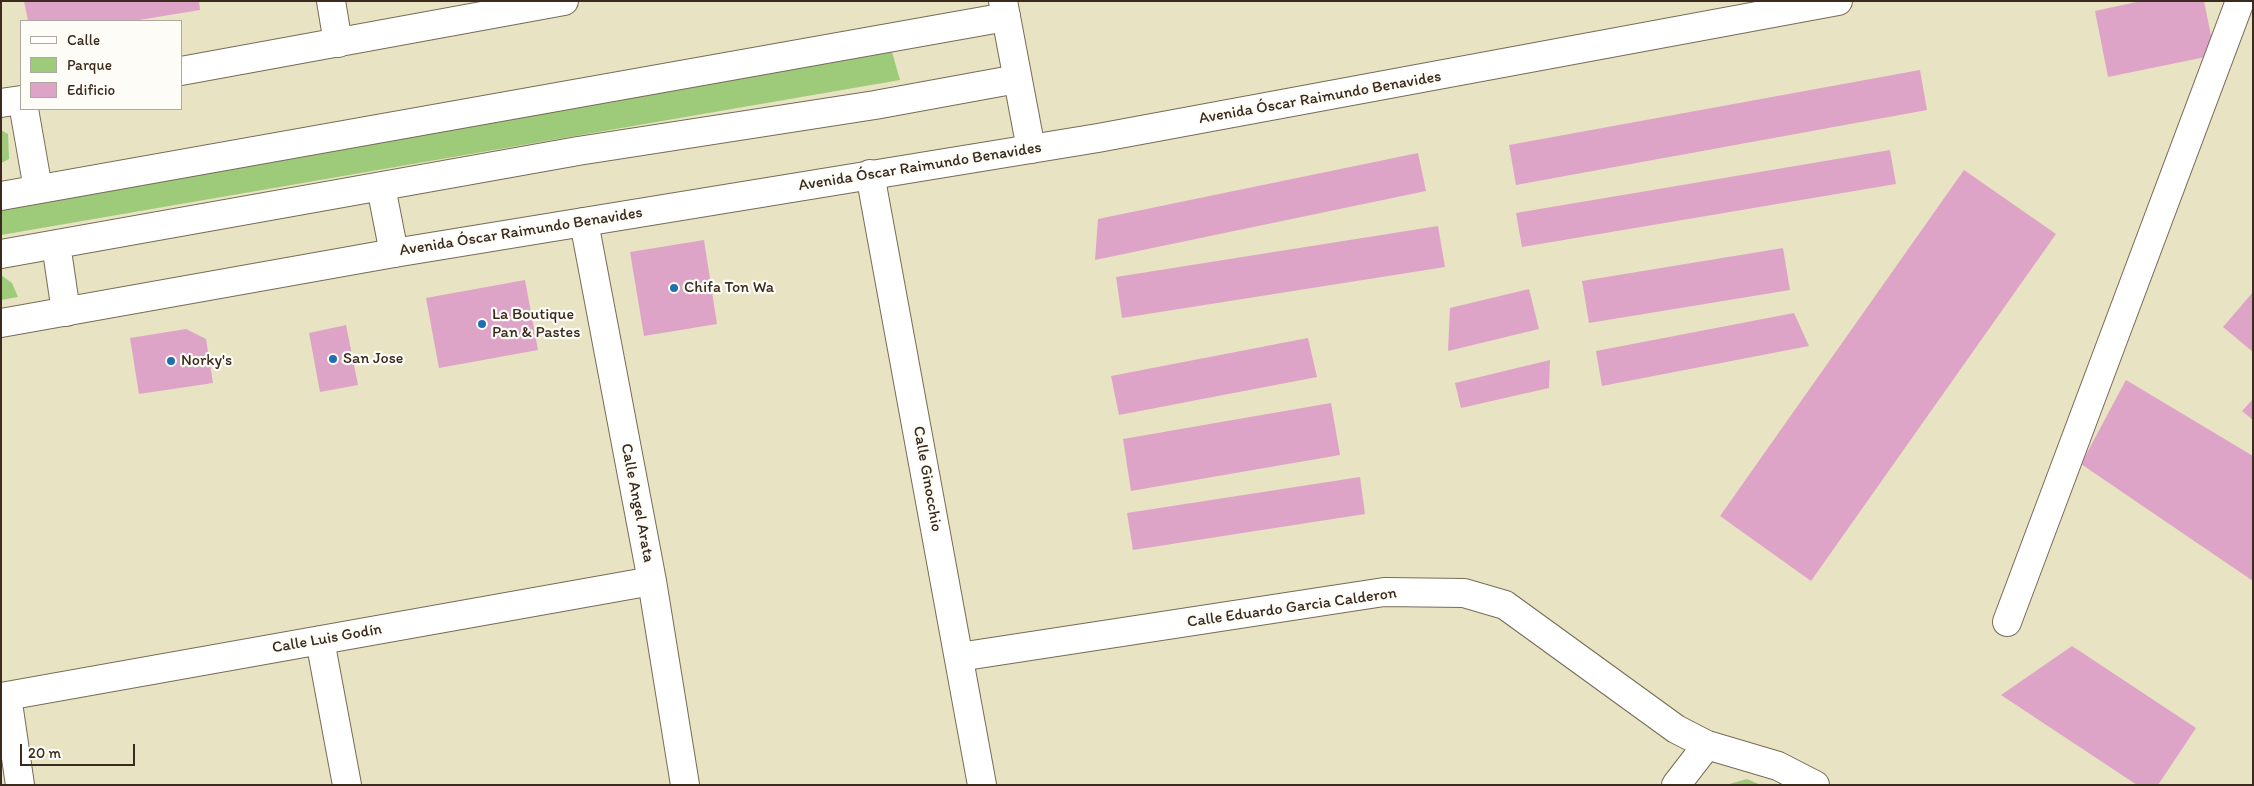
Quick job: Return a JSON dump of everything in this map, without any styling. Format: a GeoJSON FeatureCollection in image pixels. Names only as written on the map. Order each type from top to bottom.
{"type":"FeatureCollection","features":[{"type":"Feature","properties":{"kind":"main road"},"geometry":{"type":"LineString","coordinates":[[331,1],[338,43]]}},
{"type":"Feature","properties":{"kind":"main road"},"geometry":{"type":"LineString","coordinates":[[182,71],[564,1]]}},
{"type":"Feature","properties":{"kind":"main road","name":"Avenida Óscar Raimundo Benavides"},"geometry":{"type":"LineString","coordinates":[[1,323],[394,253],[1031,149],[1400,84],[1838,1]]}},
{"type":"Feature","properties":{"kind":"main road"},"geometry":{"type":"LineString","coordinates":[[2007,622],[2240,1]]}},
{"type":"Feature","properties":{"kind":"main road"},"geometry":{"type":"LineString","coordinates":[[1,196],[1005,9],[1031,149]]}},
{"type":"Feature","properties":{"kind":"main road"},"geometry":{"type":"LineString","coordinates":[[1,254],[578,152],[876,105],[1017,79]]}},
{"type":"Feature","properties":{"kind":"main road"},"geometry":{"type":"LineString","coordinates":[[1,103],[20,100]]}},
{"type":"Feature","properties":{"kind":"main road"},"geometry":{"type":"LineString","coordinates":[[24,110],[38,190]]}},
{"type":"Feature","properties":{"kind":"main road","name":"Calle Ginocchio"},"geometry":{"type":"LineString","coordinates":[[870,174],[982,785]]}},
{"type":"Feature","properties":{"kind":"main road"},"geometry":{"type":"LineString","coordinates":[[381,187],[394,253]]}},
{"type":"Feature","properties":{"kind":"main road","name":"Calle Angel Arata"},"geometry":{"type":"LineString","coordinates":[[584,222],[652,581],[684,785]]}},
{"type":"Feature","properties":{"kind":"main road"},"geometry":{"type":"LineString","coordinates":[[56,244],[66,312]]}},
{"type":"Feature","properties":{"kind":"main road","name":"Calle Luis Godín"},"geometry":{"type":"LineString","coordinates":[[4,697],[652,581]]}},
{"type":"Feature","properties":{"kind":"main road","name":"Calle Eduardo Garcia Calderon"},"geometry":{"type":"LineString","coordinates":[[959,657],[1384,592],[1464,593],[1505,605],[1676,729],[1706,745],[1778,766],[1815,785]]}},
{"type":"Feature","properties":{"kind":"main road"},"geometry":{"type":"LineString","coordinates":[[320,640],[347,785]]}},
{"type":"Feature","properties":{"kind":"main road"},"geometry":{"type":"LineString","coordinates":[[4,697],[20,785]]}},
{"type":"Feature","properties":{"kind":"main road"},"geometry":{"type":"LineString","coordinates":[[1676,785],[1706,745]]}},
{"type":"Feature","properties":{"kind":"green space"},"geometry":{"type":"Polygon","coordinates":[[[892,52],[900,80],[1,235],[1,208],[892,52]]]}},
{"type":"Feature","properties":{"kind":"green space"},"geometry":{"type":"Polygon","coordinates":[[[1,130],[8,134],[9,159],[1,163],[1,130]]]}},
{"type":"Feature","properties":{"kind":"green space"},"geometry":{"type":"Polygon","coordinates":[[[1,275],[12,283],[18,297],[1,300],[1,275]]]}},
{"type":"Feature","properties":{"kind":"green space"},"geometry":{"type":"Polygon","coordinates":[[[1747,779],[1761,785],[1726,785],[1747,779]]]}},
{"type":"Feature","properties":{"kind":"building"},"geometry":{"type":"Polygon","coordinates":[[[24,1],[199,1],[200,10],[139,20],[28,20],[24,1]]]}},
{"type":"Feature","properties":{"kind":"building"},"geometry":{"type":"Polygon","coordinates":[[[2141,1],[2204,1],[2215,55],[2108,77],[2095,11],[2141,1]]]}},
{"type":"Feature","properties":{"kind":"building"},"geometry":{"type":"Polygon","coordinates":[[[1920,70],[1927,110],[1516,185],[1509,145],[1920,70]]]}},
{"type":"Feature","properties":{"kind":"building"},"geometry":{"type":"Polygon","coordinates":[[[1890,150],[1896,184],[1522,247],[1516,213],[1890,150]]]}},
{"type":"Feature","properties":{"kind":"building"},"geometry":{"type":"Polygon","coordinates":[[[1418,153],[1426,191],[1095,260],[1098,219],[1418,153]]]}},
{"type":"Feature","properties":{"kind":"building"},"geometry":{"type":"Polygon","coordinates":[[[1964,170],[2056,234],[1811,581],[1720,516],[1964,170]]]}},
{"type":"Feature","properties":{"kind":"building"},"geometry":{"type":"Polygon","coordinates":[[[1438,226],[1445,267],[1122,318],[1116,277],[1438,226]]]}},
{"type":"Feature","properties":{"kind":"building","name":"Chifa Ton Wa"},"geometry":{"type":"Polygon","coordinates":[[[704,240],[717,324],[644,336],[630,252],[704,240]]]}},
{"type":"Feature","properties":{"kind":"building"},"geometry":{"type":"Polygon","coordinates":[[[1783,248],[1790,290],[1589,323],[1582,281],[1783,248]]]}},
{"type":"Feature","properties":{"kind":"building","name":"La Boutique Pan & Pastes"},"geometry":{"type":"Polygon","coordinates":[[[525,280],[538,350],[439,368],[426,298],[525,280]]]}},
{"type":"Feature","properties":{"kind":"building"},"geometry":{"type":"Polygon","coordinates":[[[1529,289],[1539,329],[1448,351],[1450,308],[1529,289]]]}},
{"type":"Feature","properties":{"kind":"building"},"geometry":{"type":"Polygon","coordinates":[[[2253,292],[2253,352],[2223,327],[2253,292]]]}},
{"type":"Feature","properties":{"kind":"building"},"geometry":{"type":"Polygon","coordinates":[[[1794,313],[1809,346],[1602,386],[1596,351],[1794,313]]]}},
{"type":"Feature","properties":{"kind":"building","name":"San Jose"},"geometry":{"type":"Polygon","coordinates":[[[346,325],[358,385],[320,392],[309,333],[346,325]]]}},
{"type":"Feature","properties":{"kind":"building","name":"Norky's"},"geometry":{"type":"Polygon","coordinates":[[[186,329],[206,339],[213,383],[139,394],[130,338],[186,329]]]}},
{"type":"Feature","properties":{"kind":"building"},"geometry":{"type":"Polygon","coordinates":[[[1308,338],[1317,377],[1119,415],[1111,376],[1308,338]]]}},
{"type":"Feature","properties":{"kind":"building"},"geometry":{"type":"Polygon","coordinates":[[[1550,360],[1549,388],[1461,408],[1455,383],[1550,360]]]}},
{"type":"Feature","properties":{"kind":"building"},"geometry":{"type":"Polygon","coordinates":[[[2126,380],[2253,456],[2253,581],[2081,464],[2126,380]]]}},
{"type":"Feature","properties":{"kind":"building"},"geometry":{"type":"Polygon","coordinates":[[[2253,399],[2253,420],[2242,411],[2253,399]]]}},
{"type":"Feature","properties":{"kind":"building"},"geometry":{"type":"Polygon","coordinates":[[[1331,403],[1340,455],[1131,491],[1123,439],[1331,403]]]}},
{"type":"Feature","properties":{"kind":"building"},"geometry":{"type":"Polygon","coordinates":[[[1360,477],[1365,514],[1133,550],[1127,513],[1360,477]]]}},
{"type":"Feature","properties":{"kind":"building"},"geometry":{"type":"Polygon","coordinates":[[[2072,646],[2196,728],[2158,785],[2137,785],[2001,695],[2072,646]]]}},
{"type":"Feature","properties":{"kind":"place","name":"Chifa Ton Wa"},"geometry":{"type":"Point","coordinates":[674,288]}},
{"type":"Feature","properties":{"kind":"place","name":"La Boutique Pan & Pastes"},"geometry":{"type":"Point","coordinates":[482,324]}},
{"type":"Feature","properties":{"kind":"place","name":"San Jose"},"geometry":{"type":"Point","coordinates":[333,359]}},
{"type":"Feature","properties":{"kind":"place","name":"Norky's"},"geometry":{"type":"Point","coordinates":[171,361]}}]}
